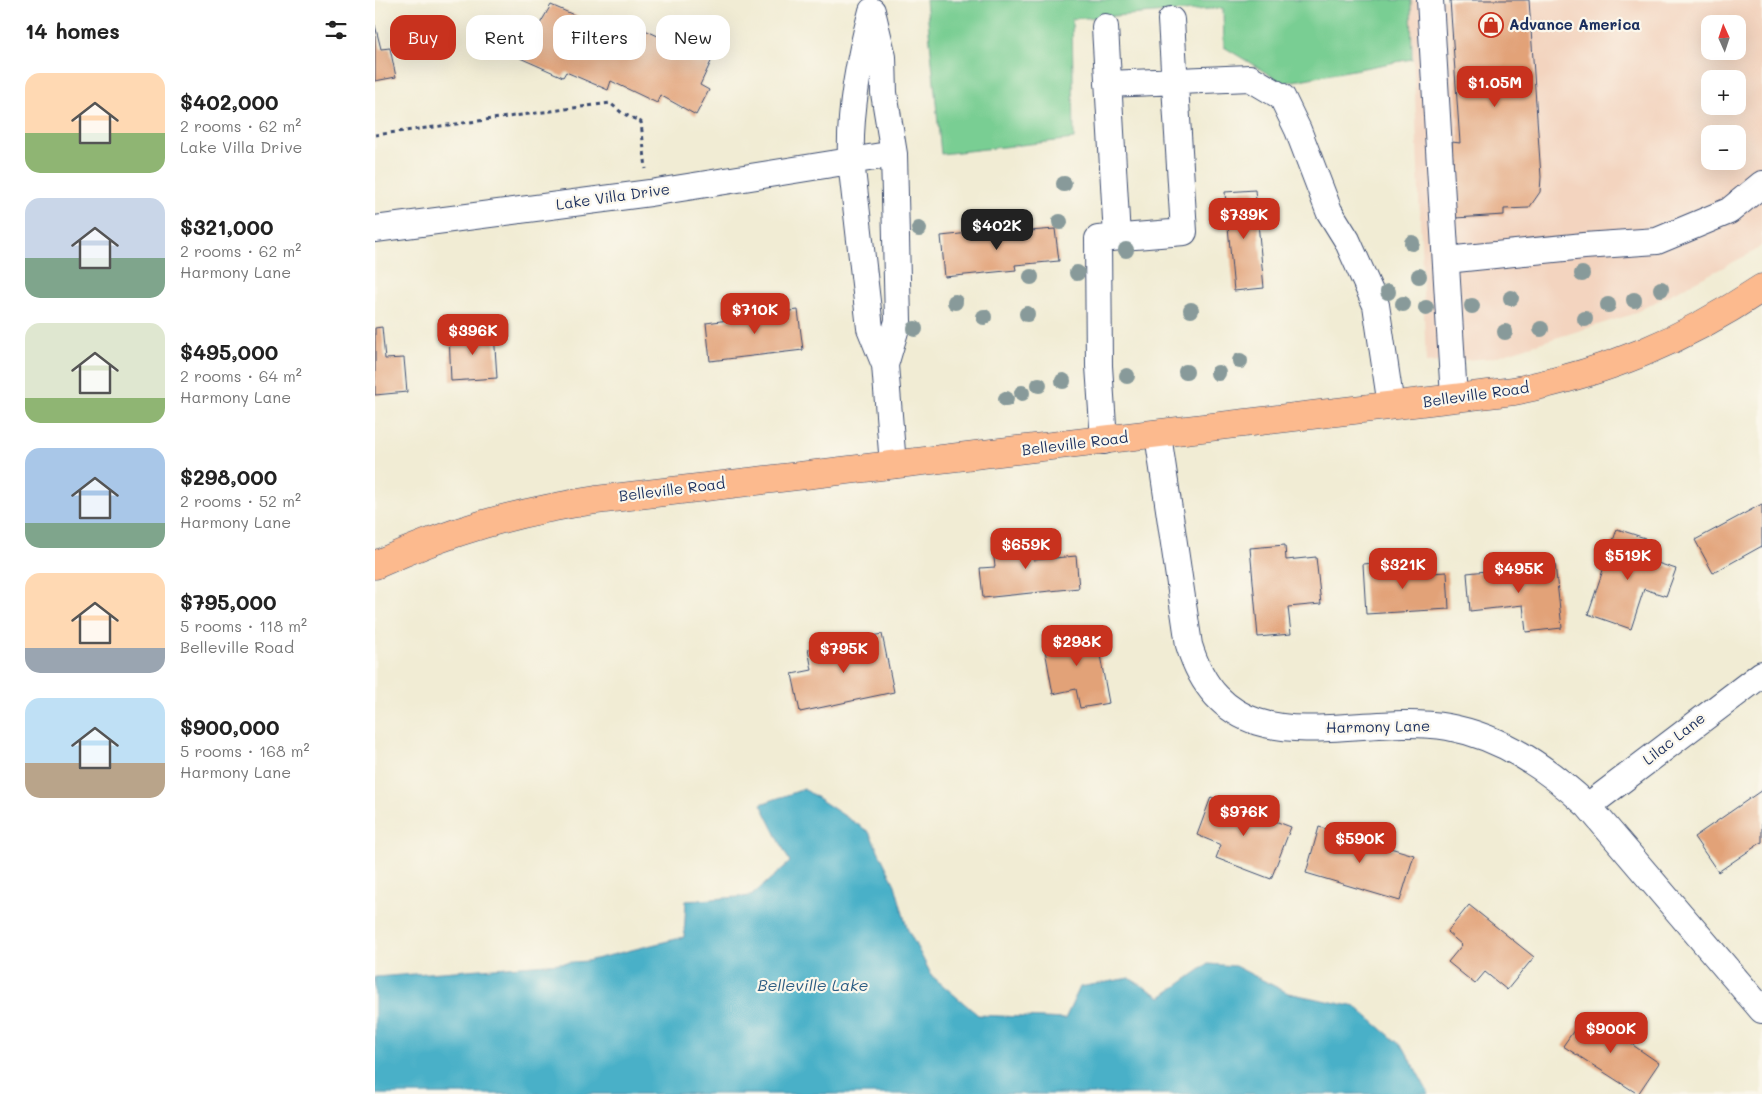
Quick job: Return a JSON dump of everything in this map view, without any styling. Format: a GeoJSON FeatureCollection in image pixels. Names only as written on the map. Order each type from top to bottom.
{"type":"FeatureCollection","features":[{"type":"Feature","properties":{"kind":"main road","name":"Belleville Road"},"geometry":{"type":"LineString","coordinates":[[375,565],[422,544],[487,521],[541,508],[708,485],[1158,435],[1514,391],[1600,370],[1678,338],[1725,313],[1762,288]]}},
{"type":"Feature","properties":{"kind":"street"},"geometry":{"type":"LineString","coordinates":[[1430,0],[1454,398]]}},
{"type":"Feature","properties":{"kind":"street"},"geometry":{"type":"LineString","coordinates":[[873,6],[883,57],[884,93],[894,154],[898,320],[885,365]]}},
{"type":"Feature","properties":{"kind":"street"},"geometry":{"type":"LineString","coordinates":[[873,6],[861,53],[850,145],[870,328],[885,365],[893,465]]}},
{"type":"Feature","properties":{"kind":"street"},"geometry":{"type":"LineString","coordinates":[[1104,441],[1099,366],[1098,239],[1184,232],[1171,20]]}},
{"type":"Feature","properties":{"kind":"street"},"geometry":{"type":"LineString","coordinates":[[1105,27],[1117,237]]}},
{"type":"Feature","properties":{"kind":"street"},"geometry":{"type":"LineString","coordinates":[[1108,84],[1250,78],[1282,97],[1298,130],[1329,211],[1347,240],[1376,305],[1391,406]]}},
{"type":"Feature","properties":{"kind":"street","name":"Lake Villa Drive"},"geometry":{"type":"LineString","coordinates":[[375,228],[650,193],[894,154]]}},
{"type":"Feature","properties":{"kind":"street"},"geometry":{"type":"LineString","coordinates":[[1446,260],[1583,246],[1657,241],[1729,211],[1762,184]]}},
{"type":"Feature","properties":{"kind":"street","name":"Harmony Lane"},"geometry":{"type":"LineString","coordinates":[[1158,435],[1189,645],[1202,677],[1223,702],[1251,720],[1267,726],[1293,730],[1414,724],[1447,727],[1495,741],[1534,762],[1564,784],[1588,806],[1762,1010]]}},
{"type":"Feature","properties":{"kind":"street","name":"Lilac Lane"},"geometry":{"type":"LineString","coordinates":[[1588,806],[1762,674]]}},
{"type":"Feature","properties":{"kind":"path"},"geometry":{"type":"LineString","coordinates":[[375,135],[610,103],[622,113],[641,122],[647,177]]}},
{"type":"Feature","properties":{"kind":"shaded area"},"geometry":{"type":"Polygon","coordinates":[[[1411,0],[1762,0],[1762,245],[1755,251],[1630,315],[1491,358],[1426,363],[1411,0]]]}},
{"type":"Feature","properties":{"kind":"green space"},"geometry":{"type":"Polygon","coordinates":[[[926,0],[1411,0],[1412,59],[1283,83],[1224,47],[1223,8],[1072,19],[1074,139],[941,154],[926,0]]]}},
{"type":"Feature","properties":{"kind":"water","name":"Belleville Lake"},"geometry":{"type":"Polygon","coordinates":[[[804,789],[869,832],[895,885],[907,928],[932,976],[978,1015],[1065,1019],[1080,987],[1129,978],[1161,997],[1208,964],[1235,966],[1288,993],[1356,1007],[1404,1048],[1429,1094],[375,1094],[375,977],[587,961],[684,937],[686,901],[751,896],[790,862],[761,804],[804,789]]]}},
{"type":"Feature","properties":{"kind":"building"},"geometry":{"type":"Polygon","coordinates":[[[1450,0],[1529,0],[1541,177],[1540,192],[1529,208],[1504,209],[1504,215],[1455,218],[1452,142],[1460,143],[1450,0]]]}},
{"type":"Feature","properties":{"kind":"building"},"geometry":{"type":"Polygon","coordinates":[[[551,5],[574,15],[553,15],[553,60],[646,60],[646,31],[656,35],[656,60],[712,60],[700,85],[709,90],[696,115],[660,95],[657,103],[611,81],[608,90],[566,72],[563,77],[525,60],[543,60],[543,19],[551,5]]]}},
{"type":"Feature","properties":{"kind":"building"},"geometry":{"type":"Polygon","coordinates":[[[375,25],[381,49],[390,48],[390,60],[392,60],[396,77],[375,81],[375,25]]]}},
{"type":"Feature","properties":{"kind":"building"},"geometry":{"type":"Polygon","coordinates":[[[1255,190],[1264,288],[1234,291],[1227,216],[1221,217],[1220,205],[1226,204],[1225,192],[1255,190]]]}},
{"type":"Feature","properties":{"kind":"building"},"geometry":{"type":"Polygon","coordinates":[[[1017,228],[1017,232],[1055,229],[1059,261],[1015,265],[1016,270],[945,277],[941,236],[1017,228]]]}},
{"type":"Feature","properties":{"kind":"building"},"geometry":{"type":"Polygon","coordinates":[[[767,307],[767,314],[798,310],[803,350],[710,361],[706,323],[751,317],[750,309],[767,307]]]}},
{"type":"Feature","properties":{"kind":"building"},"geometry":{"type":"Polygon","coordinates":[[[382,327],[385,359],[404,358],[407,392],[375,395],[375,328],[382,327]]]}},
{"type":"Feature","properties":{"kind":"building"},"geometry":{"type":"Polygon","coordinates":[[[494,332],[497,378],[451,381],[449,334],[494,332]]]}},
{"type":"Feature","properties":{"kind":"building"},"geometry":{"type":"Polygon","coordinates":[[[1762,504],[1762,546],[1713,573],[1695,540],[1762,504]]]}},
{"type":"Feature","properties":{"kind":"building"},"geometry":{"type":"Polygon","coordinates":[[[1617,529],[1645,538],[1639,557],[1676,569],[1666,596],[1644,589],[1631,629],[1588,614],[1617,529]]]}},
{"type":"Feature","properties":{"kind":"building"},"geometry":{"type":"Polygon","coordinates":[[[1031,535],[1033,560],[1076,556],[1079,588],[983,598],[980,568],[995,567],[992,539],[1031,535]]]}},
{"type":"Feature","properties":{"kind":"building"},"geometry":{"type":"Polygon","coordinates":[[[1285,545],[1286,560],[1316,557],[1321,604],[1288,607],[1291,634],[1258,637],[1250,548],[1285,545]]]}},
{"type":"Feature","properties":{"kind":"building"},"geometry":{"type":"Polygon","coordinates":[[[1397,561],[1398,575],[1447,572],[1449,609],[1366,614],[1363,564],[1397,561]]]}},
{"type":"Feature","properties":{"kind":"building"},"geometry":{"type":"Polygon","coordinates":[[[1555,564],[1562,628],[1526,632],[1523,605],[1470,611],[1467,573],[1555,564]]]}},
{"type":"Feature","properties":{"kind":"building"},"geometry":{"type":"Polygon","coordinates":[[[1095,629],[1109,703],[1080,708],[1076,689],[1053,694],[1043,639],[1095,629]]]}},
{"type":"Feature","properties":{"kind":"building"},"geometry":{"type":"Polygon","coordinates":[[[882,634],[894,692],[800,712],[792,674],[812,670],[808,649],[882,634]]]}},
{"type":"Feature","properties":{"kind":"building"},"geometry":{"type":"Polygon","coordinates":[[[1762,790],[1762,842],[1718,872],[1694,837],[1762,790]]]}},
{"type":"Feature","properties":{"kind":"building"},"geometry":{"type":"Polygon","coordinates":[[[1211,797],[1291,827],[1271,879],[1216,858],[1221,845],[1197,835],[1211,797]]]}},
{"type":"Feature","properties":{"kind":"building"},"geometry":{"type":"Polygon","coordinates":[[[1319,827],[1414,855],[1400,901],[1306,873],[1319,827]]]}},
{"type":"Feature","properties":{"kind":"building"},"geometry":{"type":"Polygon","coordinates":[[[1469,905],[1534,957],[1507,990],[1485,972],[1475,984],[1448,962],[1462,945],[1447,932],[1469,905]]]}},
{"type":"Feature","properties":{"kind":"building"},"geometry":{"type":"Polygon","coordinates":[[[1586,1013],[1659,1063],[1638,1094],[1563,1046],[1586,1013]]]}},
{"type":"Feature","properties":{"kind":"place","name":"Advance America"},"geometry":{"type":"Point","coordinates":[1491,25]}}]}
